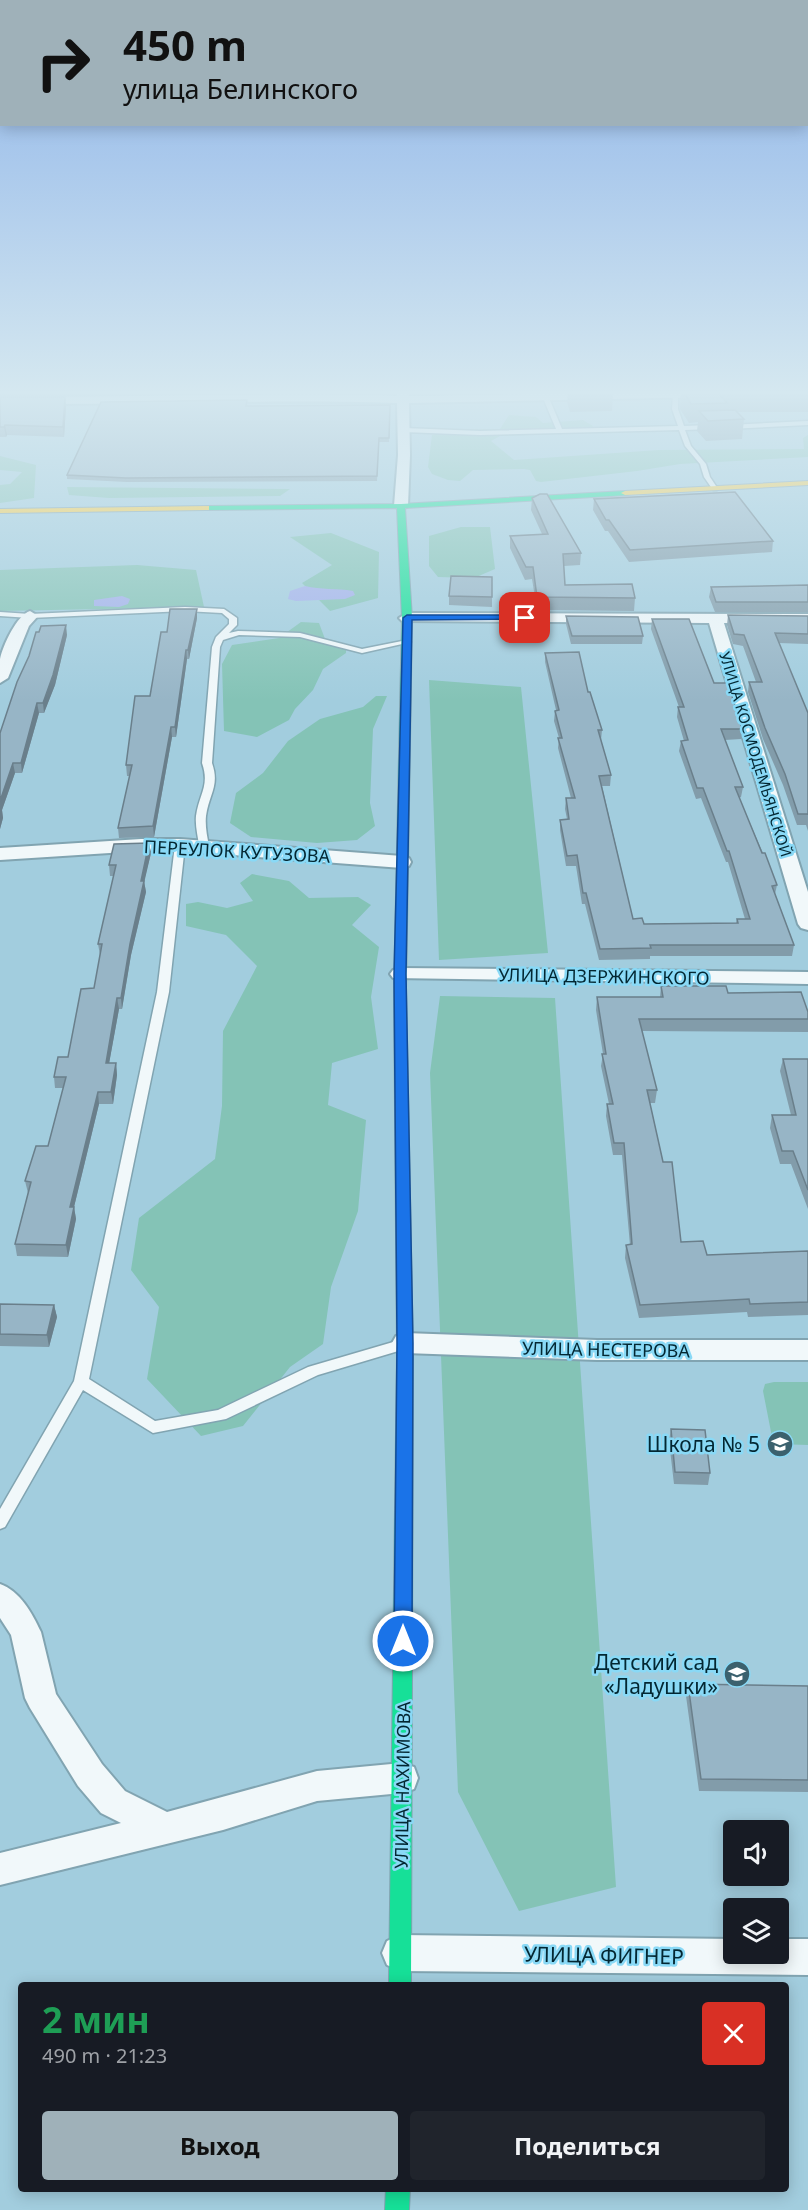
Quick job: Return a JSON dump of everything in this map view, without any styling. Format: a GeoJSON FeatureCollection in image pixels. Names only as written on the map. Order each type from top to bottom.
{"type":"FeatureCollection","features":[{"type":"Feature","properties":{"kind":"main road"},"geometry":{"type":"LineString","coordinates":[[0,511],[401,506],[620,494]]}},
{"type":"Feature","properties":{"kind":"main road","name":"УЛИЦА НАХИМОВА"},"geometry":{"type":"LineString","coordinates":[[400,1969],[405,1343],[400,974],[407,618],[401,506]]}},
{"type":"Feature","properties":{"kind":"main road"},"geometry":{"type":"LineString","coordinates":[[397,2210],[398,2192]]}},
{"type":"Feature","properties":{"kind":"street"},"geometry":{"type":"LineString","coordinates":[[401,494],[401,506]]}},
{"type":"Feature","properties":{"kind":"street"},"geometry":{"type":"LineString","coordinates":[[0,678],[22,625],[30,616]]}},
{"type":"Feature","properties":{"kind":"street"},"geometry":{"type":"LineString","coordinates":[[407,618],[808,618]]}},
{"type":"Feature","properties":{"kind":"street","name":"УЛИЦА КОСМОДЕМЬЯНСКОЙ"},"geometry":{"type":"LineString","coordinates":[[715,618],[808,924]]}},
{"type":"Feature","properties":{"kind":"street","name":"ПЕРЕУЛОК КУТУЗОВА"},"geometry":{"type":"LineString","coordinates":[[0,854],[141,845],[180,845],[402,862]]}},
{"type":"Feature","properties":{"kind":"street","name":"УЛИЦА ДЗЕРЖИНСКОГО"},"geometry":{"type":"LineString","coordinates":[[400,974],[808,978]]}},
{"type":"Feature","properties":{"kind":"street","name":"УЛИЦА НЕСТЕРОВА"},"geometry":{"type":"LineString","coordinates":[[405,1343],[597,1350],[808,1350]]}},
{"type":"Feature","properties":{"kind":"street"},"geometry":{"type":"LineString","coordinates":[[0,1598],[11,1609],[26,1632],[41,1698],[90,1775],[113,1802],[165,1828]]}},
{"type":"Feature","properties":{"kind":"street"},"geometry":{"type":"LineString","coordinates":[[0,1869],[223,1814],[317,1786],[402,1778]]}},
{"type":"Feature","properties":{"kind":"street","name":"УЛИЦА ФИГНЕР"},"geometry":{"type":"LineString","coordinates":[[400,1969],[808,1957]]}},
{"type":"Feature","properties":{"kind":"lane"},"geometry":{"type":"LineString","coordinates":[[0,614],[30,616],[185,609],[224,611],[233,618],[233,625],[219,639],[216,647],[207,763],[213,775],[210,793],[201,819],[204,846]]}},
{"type":"Feature","properties":{"kind":"lane"},"geometry":{"type":"LineString","coordinates":[[219,639],[238,633],[300,636],[362,651],[406,642]]}},
{"type":"Feature","properties":{"kind":"lane"},"geometry":{"type":"LineString","coordinates":[[0,1523],[81,1381],[163,992],[180,845]]}},
{"type":"Feature","properties":{"kind":"lane"},"geometry":{"type":"LineString","coordinates":[[81,1381],[153,1426],[221,1415],[313,1371],[405,1343]]}},
{"type":"Feature","properties":{"kind":"green space"},"geometry":{"type":"Polygon","coordinates":[[[0,494],[34,494],[34,498],[0,503],[0,494]]]}},
{"type":"Feature","properties":{"kind":"green space"},"geometry":{"type":"Polygon","coordinates":[[[283,494],[280,496],[109,498],[69,495],[283,494]]]}},
{"type":"Feature","properties":{"kind":"green space"},"geometry":{"type":"Polygon","coordinates":[[[461,527],[490,527],[495,569],[474,578],[438,577],[429,566],[429,536],[461,527]]]}},
{"type":"Feature","properties":{"kind":"green space"},"geometry":{"type":"Polygon","coordinates":[[[331,533],[379,552],[378,598],[330,611],[302,583],[332,565],[290,537],[331,533]]]}},
{"type":"Feature","properties":{"kind":"green space"},"geometry":{"type":"Polygon","coordinates":[[[137,565],[196,570],[204,607],[0,611],[0,570],[137,565]]]}},
{"type":"Feature","properties":{"kind":"green space"},"geometry":{"type":"Polygon","coordinates":[[[301,622],[319,623],[325,639],[346,645],[346,653],[323,669],[313,690],[295,709],[289,720],[257,737],[224,731],[222,664],[232,645],[279,638],[301,622]]]}},
{"type":"Feature","properties":{"kind":"green space"},"geometry":{"type":"Polygon","coordinates":[[[429,680],[521,687],[548,953],[439,960],[429,680]]]}},
{"type":"Feature","properties":{"kind":"green space"},"geometry":{"type":"Polygon","coordinates":[[[376,696],[387,696],[373,729],[370,803],[375,826],[357,840],[317,843],[251,837],[230,823],[236,793],[263,773],[288,741],[320,719],[363,707],[376,696]]]}},
{"type":"Feature","properties":{"kind":"green space"},"geometry":{"type":"Polygon","coordinates":[[[252,874],[289,881],[309,898],[358,897],[371,905],[352,925],[379,947],[371,997],[378,1049],[332,1063],[328,1105],[366,1120],[358,1211],[331,1287],[323,1344],[290,1367],[243,1426],[201,1436],[147,1379],[159,1307],[131,1270],[139,1218],[215,1159],[222,1106],[223,1031],[257,966],[226,935],[186,926],[186,904],[198,902],[227,908],[253,901],[240,883],[252,874]]]}},
{"type":"Feature","properties":{"kind":"green space"},"geometry":{"type":"Polygon","coordinates":[[[440,996],[555,998],[616,1887],[519,1911],[458,1792],[430,1073],[440,996]]]}},
{"type":"Feature","properties":{"kind":"green space"},"geometry":{"type":"Polygon","coordinates":[[[808,1382],[808,1445],[776,1444],[772,1437],[763,1391],[765,1384],[808,1382]]]}},
{"type":"Feature","properties":{"kind":"water"},"geometry":{"type":"Polygon","coordinates":[[[305,586],[353,591],[355,595],[345,599],[296,601],[288,599],[290,591],[305,586]]]}},
{"type":"Feature","properties":{"kind":"water"},"geometry":{"type":"Polygon","coordinates":[[[122,596],[130,599],[128,604],[119,607],[94,606],[94,600],[122,596]]]}},
{"type":"Feature","properties":{"kind":"building"},"geometry":{"type":"Polygon","coordinates":[[[540,494],[547,494],[581,553],[563,554],[565,585],[632,584],[635,598],[537,597],[533,567],[526,567],[510,536],[548,534],[532,498],[540,494]]]}},
{"type":"Feature","properties":{"kind":"building"},"geometry":{"type":"Polygon","coordinates":[[[737,494],[773,541],[630,550],[609,520],[606,520],[594,499],[737,494]]]}},
{"type":"Feature","properties":{"kind":"building"},"geometry":{"type":"Polygon","coordinates":[[[451,576],[492,577],[492,597],[449,596],[451,576]]]}},
{"type":"Feature","properties":{"kind":"building"},"geometry":{"type":"Polygon","coordinates":[[[808,585],[808,602],[716,602],[711,587],[808,585]]]}},
{"type":"Feature","properties":{"kind":"building"},"geometry":{"type":"Polygon","coordinates":[[[170,609],[197,609],[188,650],[186,650],[175,727],[171,727],[153,826],[118,828],[132,765],[126,765],[135,696],[150,696],[161,632],[167,632],[170,609]]]}},
{"type":"Feature","properties":{"kind":"building"},"geometry":{"type":"Polygon","coordinates":[[[728,615],[808,616],[808,634],[775,633],[808,713],[808,814],[798,814],[749,682],[762,682],[744,635],[734,634],[728,615]]]}},
{"type":"Feature","properties":{"kind":"building"},"geometry":{"type":"Polygon","coordinates":[[[566,616],[638,617],[643,636],[572,636],[566,616]]]}},
{"type":"Feature","properties":{"kind":"building"},"geometry":{"type":"Polygon","coordinates":[[[652,619],[689,619],[714,683],[728,683],[742,729],[721,729],[743,787],[735,787],[777,885],[772,886],[794,945],[650,945],[651,948],[600,949],[586,893],[583,893],[577,855],[567,856],[560,820],[569,819],[566,798],[575,798],[558,738],[562,738],[555,711],[559,710],[545,653],[579,652],[588,692],[590,692],[602,730],[598,730],[611,775],[599,776],[633,919],[642,918],[644,924],[738,923],[737,919],[750,919],[729,851],[727,851],[703,788],[697,788],[681,741],[688,740],[678,707],[684,707],[652,619]]]}},
{"type":"Feature","properties":{"kind":"building"},"geometry":{"type":"Polygon","coordinates":[[[66,625],[43,703],[37,703],[21,763],[13,763],[0,801],[0,733],[17,682],[29,656],[36,632],[39,632],[41,626],[66,625]]]}},
{"type":"Feature","properties":{"kind":"building"},"geometry":{"type":"Polygon","coordinates":[[[149,843],[141,881],[144,881],[121,998],[117,998],[106,1063],[116,1063],[111,1092],[98,1092],[70,1207],[74,1207],[66,1245],[15,1244],[31,1182],[25,1181],[36,1146],[48,1146],[66,1077],[54,1077],[58,1057],[68,1057],[81,989],[94,988],[102,944],[98,944],[116,865],[109,865],[114,844],[149,843]]]}},
{"type":"Feature","properties":{"kind":"building"},"geometry":{"type":"Polygon","coordinates":[[[661,986],[726,986],[728,993],[801,992],[808,1019],[639,1019],[657,1090],[647,1090],[663,1162],[672,1162],[681,1242],[703,1241],[707,1255],[808,1251],[808,1302],[750,1304],[749,1299],[640,1305],[626,1245],[632,1244],[624,1143],[614,1143],[607,1104],[613,1104],[602,1054],[606,1054],[597,997],[663,997],[661,986]]]}},
{"type":"Feature","properties":{"kind":"building"},"geometry":{"type":"Polygon","coordinates":[[[783,1059],[808,1059],[808,1190],[793,1151],[782,1151],[772,1115],[796,1115],[783,1059]]]}},
{"type":"Feature","properties":{"kind":"building"},"geometry":{"type":"Polygon","coordinates":[[[0,1304],[54,1305],[47,1335],[0,1334],[0,1304]]]}},
{"type":"Feature","properties":{"kind":"building"},"geometry":{"type":"Polygon","coordinates":[[[671,1429],[705,1430],[710,1473],[675,1472],[671,1429]]]}},
{"type":"Feature","properties":{"kind":"building"},"geometry":{"type":"Polygon","coordinates":[[[688,1684],[808,1686],[808,1780],[701,1779],[688,1684]]]}},
{"type":"Feature","properties":{"kind":"traffic: fast"},"geometry":{"type":"LineString","coordinates":[[206,508],[401,506],[605,494]]}},
{"type":"Feature","properties":{"kind":"traffic: fast"},"geometry":{"type":"LineString","coordinates":[[400,988],[407,618],[401,506]]}},
{"type":"Feature","properties":{"kind":"traffic: fast"},"geometry":{"type":"LineString","coordinates":[[400,1982],[405,1353]]}},
{"type":"Feature","properties":{"kind":"traffic: fast"},"geometry":{"type":"LineString","coordinates":[[397,2210],[398,2192]]}},
{"type":"Feature","properties":{"kind":"traffic: slow"},"geometry":{"type":"LineString","coordinates":[[0,511],[206,508]]}},
{"type":"Feature","properties":{"kind":"traffic: slow"},"geometry":{"type":"LineString","coordinates":[[400,988],[405,1353]]}},
{"type":"Feature","properties":{"kind":"place","name":"Школа № 5"},"geometry":{"type":"Point","coordinates":[780,1444]}},
{"type":"Feature","properties":{"kind":"place","name":"Детский сад «Ладушки»"},"geometry":{"type":"Point","coordinates":[737,1674]}},
{"type":"Feature","properties":{"kind":"route"},"geometry":{"type":"LineString","coordinates":[[403,1641],[405,1343],[400,974],[407,618],[525,618]]}}]}
